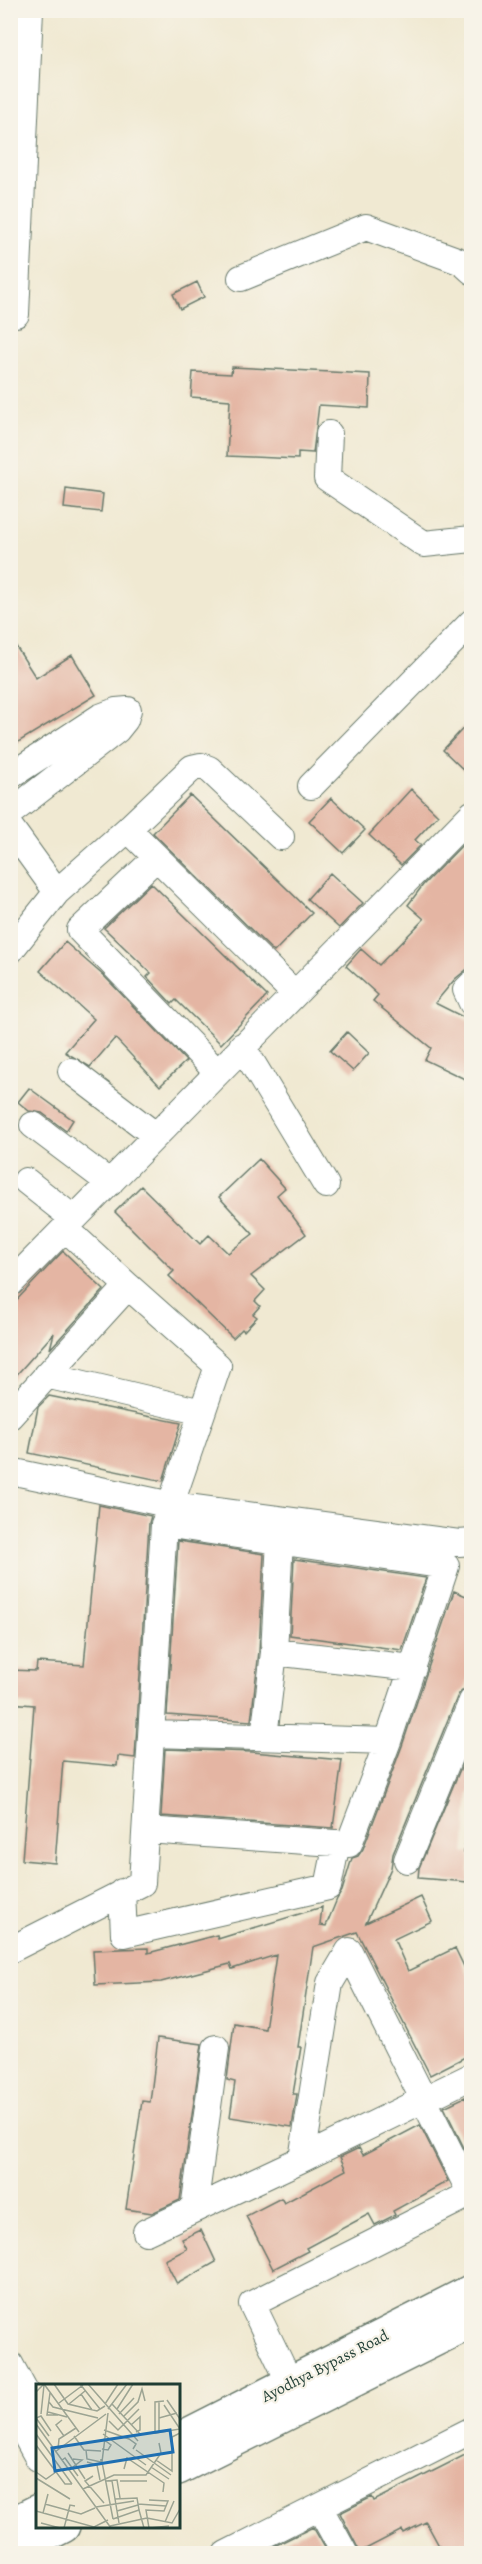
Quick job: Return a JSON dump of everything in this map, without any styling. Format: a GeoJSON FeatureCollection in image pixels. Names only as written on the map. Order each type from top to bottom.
{"type":"FeatureCollection","features":[{"type":"Feature","properties":{"kind":"main road","name":"Ayodhya Bypass Road"},"geometry":{"type":"LineString","coordinates":[[180,2439],[471,2291]]}},
{"type":"Feature","properties":{"kind":"main road","name":"Ayodhya Bypass Road"},"geometry":{"type":"LineString","coordinates":[[180,2467],[471,2321]]}},
{"type":"Feature","properties":{"kind":"main road"},"geometry":{"type":"LineString","coordinates":[[10,2525],[36,2512]]}},
{"type":"Feature","properties":{"kind":"main road"},"geometry":{"type":"LineString","coordinates":[[10,2553],[59,2528]]}},
{"type":"Feature","properties":{"kind":"street"},"geometry":{"type":"LineString","coordinates":[[10,313],[16,314],[15,222],[23,19]]}},
{"type":"Feature","properties":{"kind":"street"},"geometry":{"type":"LineString","coordinates":[[241,278],[366,226],[462,262],[471,271]]}},
{"type":"Feature","properties":{"kind":"street"},"geometry":{"type":"LineString","coordinates":[[329,434],[327,478],[424,544],[471,539]]}},
{"type":"Feature","properties":{"kind":"street"},"geometry":{"type":"LineString","coordinates":[[311,786],[471,622]]}},
{"type":"Feature","properties":{"kind":"street"},"geometry":{"type":"LineString","coordinates":[[10,776],[100,717],[116,711],[128,710],[125,720],[117,730],[10,813]]}},
{"type":"Feature","properties":{"kind":"street"},"geometry":{"type":"LineString","coordinates":[[10,951],[57,892],[192,768],[201,766],[209,769],[280,837]]}},
{"type":"Feature","properties":{"kind":"street"},"geometry":{"type":"LineString","coordinates":[[10,1284],[471,813]]}},
{"type":"Feature","properties":{"kind":"street"},"geometry":{"type":"LineString","coordinates":[[10,827],[57,892]]}},
{"type":"Feature","properties":{"kind":"street"},"geometry":{"type":"LineString","coordinates":[[128,829],[294,993]]}},
{"type":"Feature","properties":{"kind":"street"},"geometry":{"type":"LineString","coordinates":[[156,858],[80,930],[217,1072]]}},
{"type":"Feature","properties":{"kind":"street"},"geometry":{"type":"LineString","coordinates":[[471,984],[466,990],[471,1003]]}},
{"type":"Feature","properties":{"kind":"street"},"geometry":{"type":"LineString","coordinates":[[242,1046],[326,1185]]}},
{"type":"Feature","properties":{"kind":"street"},"geometry":{"type":"LineString","coordinates":[[71,1071],[155,1135]]}},
{"type":"Feature","properties":{"kind":"street"},"geometry":{"type":"LineString","coordinates":[[33,1125],[110,1183]]}},
{"type":"Feature","properties":{"kind":"street"},"geometry":{"type":"LineString","coordinates":[[10,1950],[142,1884],[168,1515],[218,1366],[128,1286],[70,1223],[26,1181]]}},
{"type":"Feature","properties":{"kind":"street"},"geometry":{"type":"LineString","coordinates":[[10,1416],[128,1286]]}},
{"type":"Feature","properties":{"kind":"street"},"geometry":{"type":"LineString","coordinates":[[46,1375],[202,1413]]}},
{"type":"Feature","properties":{"kind":"street"},"geometry":{"type":"LineString","coordinates":[[10,1471],[168,1515],[280,1540],[446,1566],[388,1741],[349,1844],[146,1830]]}},
{"type":"Feature","properties":{"kind":"street"},"geometry":{"type":"LineString","coordinates":[[168,1515],[459,1543],[471,1542]]}},
{"type":"Feature","properties":{"kind":"street"},"geometry":{"type":"LineString","coordinates":[[264,1737],[274,1652],[280,1540]]}},
{"type":"Feature","properties":{"kind":"street"},"geometry":{"type":"LineString","coordinates":[[274,1652],[413,1668]]}},
{"type":"Feature","properties":{"kind":"street"},"geometry":{"type":"LineString","coordinates":[[407,1860],[471,1701]]}},
{"type":"Feature","properties":{"kind":"street"},"geometry":{"type":"LineString","coordinates":[[153,1734],[388,1741]]}},
{"type":"Feature","properties":{"kind":"street"},"geometry":{"type":"LineString","coordinates":[[122,1892],[124,1934],[328,1887],[337,1843]]}},
{"type":"Feature","properties":{"kind":"street"},"geometry":{"type":"LineString","coordinates":[[290,2383],[252,2304],[471,2194],[349,1951],[330,1983],[302,2159]]}},
{"type":"Feature","properties":{"kind":"street"},"geometry":{"type":"LineString","coordinates":[[194,2209],[216,2048]]}},
{"type":"Feature","properties":{"kind":"street"},"geometry":{"type":"LineString","coordinates":[[146,2232],[471,2076]]}},
{"type":"Feature","properties":{"kind":"street"},"geometry":{"type":"LineString","coordinates":[[10,2364],[28,2438]]}},
{"type":"Feature","properties":{"kind":"street"},"geometry":{"type":"LineString","coordinates":[[10,2407],[28,2438]]}},
{"type":"Feature","properties":{"kind":"street"},"geometry":{"type":"LineString","coordinates":[[226,2553],[471,2430]]}},
{"type":"Feature","properties":{"kind":"street"},"geometry":{"type":"LineString","coordinates":[[319,2507],[345,2553]]}},
{"type":"Feature","properties":{"kind":"building"},"geometry":{"type":"Polygon","coordinates":[[[197,282],[204,297],[180,309],[173,294],[197,282]]]}},
{"type":"Feature","properties":{"kind":"building"},"geometry":{"type":"Polygon","coordinates":[[[232,367],[370,374],[369,408],[319,405],[313,453],[298,452],[298,459],[227,456],[230,400],[191,397],[193,372],[231,374],[232,367]]]}},
{"type":"Feature","properties":{"kind":"building"},"geometry":{"type":"Polygon","coordinates":[[[66,489],[103,494],[101,512],[64,508],[66,489]]]}},
{"type":"Feature","properties":{"kind":"building"},"geometry":{"type":"Polygon","coordinates":[[[10,637],[36,678],[72,655],[96,695],[10,747],[10,637]]]}},
{"type":"Feature","properties":{"kind":"building"},"geometry":{"type":"Polygon","coordinates":[[[471,720],[471,777],[443,750],[471,720]]]}},
{"type":"Feature","properties":{"kind":"building"},"geometry":{"type":"Polygon","coordinates":[[[411,789],[438,815],[415,840],[421,845],[401,865],[369,835],[411,789]]]}},
{"type":"Feature","properties":{"kind":"building"},"geometry":{"type":"Polygon","coordinates":[[[190,795],[312,913],[274,952],[153,833],[190,795]]]}},
{"type":"Feature","properties":{"kind":"building"},"geometry":{"type":"Polygon","coordinates":[[[331,798],[365,830],[343,853],[309,821],[331,798]]]}},
{"type":"Feature","properties":{"kind":"building"},"geometry":{"type":"Polygon","coordinates":[[[471,836],[471,966],[455,979],[435,1003],[471,1021],[471,1082],[425,1060],[431,1048],[373,1001],[378,995],[346,966],[361,949],[379,965],[424,919],[408,905],[423,885],[471,836]]]}},
{"type":"Feature","properties":{"kind":"building"},"geometry":{"type":"Polygon","coordinates":[[[330,873],[363,903],[339,928],[307,899],[330,873]]]}},
{"type":"Feature","properties":{"kind":"building"},"geometry":{"type":"Polygon","coordinates":[[[151,883],[267,996],[221,1044],[176,1000],[172,1004],[147,977],[151,973],[104,928],[151,883]]]}},
{"type":"Feature","properties":{"kind":"building"},"geometry":{"type":"Polygon","coordinates":[[[65,942],[105,977],[186,1061],[160,1086],[115,1038],[90,1067],[65,1052],[94,1019],[40,971],[65,942]]]}},
{"type":"Feature","properties":{"kind":"building"},"geometry":{"type":"Polygon","coordinates":[[[347,1032],[369,1053],[353,1071],[330,1051],[347,1032]]]}},
{"type":"Feature","properties":{"kind":"building"},"geometry":{"type":"Polygon","coordinates":[[[29,1088],[73,1120],[66,1131],[42,1113],[29,1111],[18,1102],[29,1088]]]}},
{"type":"Feature","properties":{"kind":"building"},"geometry":{"type":"Polygon","coordinates":[[[259,1159],[285,1188],[277,1195],[306,1234],[251,1276],[265,1290],[255,1301],[260,1306],[253,1314],[257,1317],[244,1331],[242,1329],[233,1338],[169,1276],[174,1271],[115,1212],[141,1186],[200,1244],[209,1235],[228,1253],[253,1234],[219,1197],[259,1159]]]}},
{"type":"Feature","properties":{"kind":"building"},"geometry":{"type":"Polygon","coordinates":[[[63,1251],[104,1290],[50,1349],[54,1333],[10,1382],[10,1307],[63,1251]]]}},
{"type":"Feature","properties":{"kind":"building"},"geometry":{"type":"Polygon","coordinates":[[[49,1396],[181,1423],[163,1481],[29,1453],[38,1407],[49,1396]]]}},
{"type":"Feature","properties":{"kind":"building"},"geometry":{"type":"Polygon","coordinates":[[[99,1505],[151,1516],[135,1758],[118,1756],[117,1766],[63,1761],[55,1863],[22,1860],[34,1705],[10,1703],[10,1670],[36,1671],[37,1662],[84,1665],[99,1505]]]}},
{"type":"Feature","properties":{"kind":"building"},"geometry":{"type":"Polygon","coordinates":[[[178,1541],[264,1554],[259,1651],[251,1721],[167,1715],[178,1541]]]}},
{"type":"Feature","properties":{"kind":"building"},"geometry":{"type":"Polygon","coordinates":[[[294,1559],[426,1578],[402,1650],[290,1635],[294,1559]]]}},
{"type":"Feature","properties":{"kind":"building"},"geometry":{"type":"Polygon","coordinates":[[[454,1591],[471,1598],[471,1671],[465,1688],[458,1695],[393,1854],[391,1868],[366,1923],[421,1897],[432,1921],[394,1939],[408,1971],[455,1948],[471,1981],[471,2054],[430,2075],[357,1932],[313,1947],[298,2047],[301,2047],[293,2094],[297,2094],[292,2127],[230,2117],[235,2082],[227,2080],[234,2023],[265,2029],[276,1955],[232,1969],[230,1964],[161,1982],[95,1985],[93,1950],[148,1948],[148,1953],[217,1935],[218,1939],[322,1907],[320,1925],[326,1926],[342,1891],[352,1858],[358,1856],[363,1849],[402,1746],[454,1591]]]}},
{"type":"Feature","properties":{"kind":"building"},"geometry":{"type":"Polygon","coordinates":[[[165,1749],[252,1752],[342,1760],[333,1828],[161,1816],[165,1749]]]}},
{"type":"Feature","properties":{"kind":"building"},"geometry":{"type":"Polygon","coordinates":[[[466,1755],[471,1756],[471,1792],[469,1792],[464,1853],[470,1853],[468,1882],[418,1878],[419,1868],[466,1755]]]}},
{"type":"Feature","properties":{"kind":"building"},"geometry":{"type":"Polygon","coordinates":[[[158,2038],[202,2044],[180,2200],[152,2213],[126,2209],[142,2101],[150,2102],[158,2038]]]}},
{"type":"Feature","properties":{"kind":"building"},"geometry":{"type":"Polygon","coordinates":[[[465,2097],[471,2110],[471,2162],[444,2107],[465,2097]]]}},
{"type":"Feature","properties":{"kind":"building"},"geometry":{"type":"Polygon","coordinates":[[[420,2125],[448,2181],[393,2211],[395,2215],[375,2225],[369,2214],[306,2248],[308,2251],[273,2269],[246,2216],[281,2198],[284,2203],[346,2170],[340,2157],[359,2148],[363,2155],[420,2125]]]}},
{"type":"Feature","properties":{"kind":"building"},"geometry":{"type":"Polygon","coordinates":[[[201,2230],[216,2262],[177,2284],[165,2260],[187,2249],[182,2239],[201,2230]]]}},
{"type":"Feature","properties":{"kind":"building"},"geometry":{"type":"Polygon","coordinates":[[[471,2452],[471,2553],[443,2553],[426,2522],[403,2533],[402,2530],[360,2552],[340,2513],[372,2497],[374,2501],[471,2452]]]}},
{"type":"Feature","properties":{"kind":"building"},"geometry":{"type":"Polygon","coordinates":[[[313,2527],[328,2553],[260,2553],[313,2527]]]}}]}
